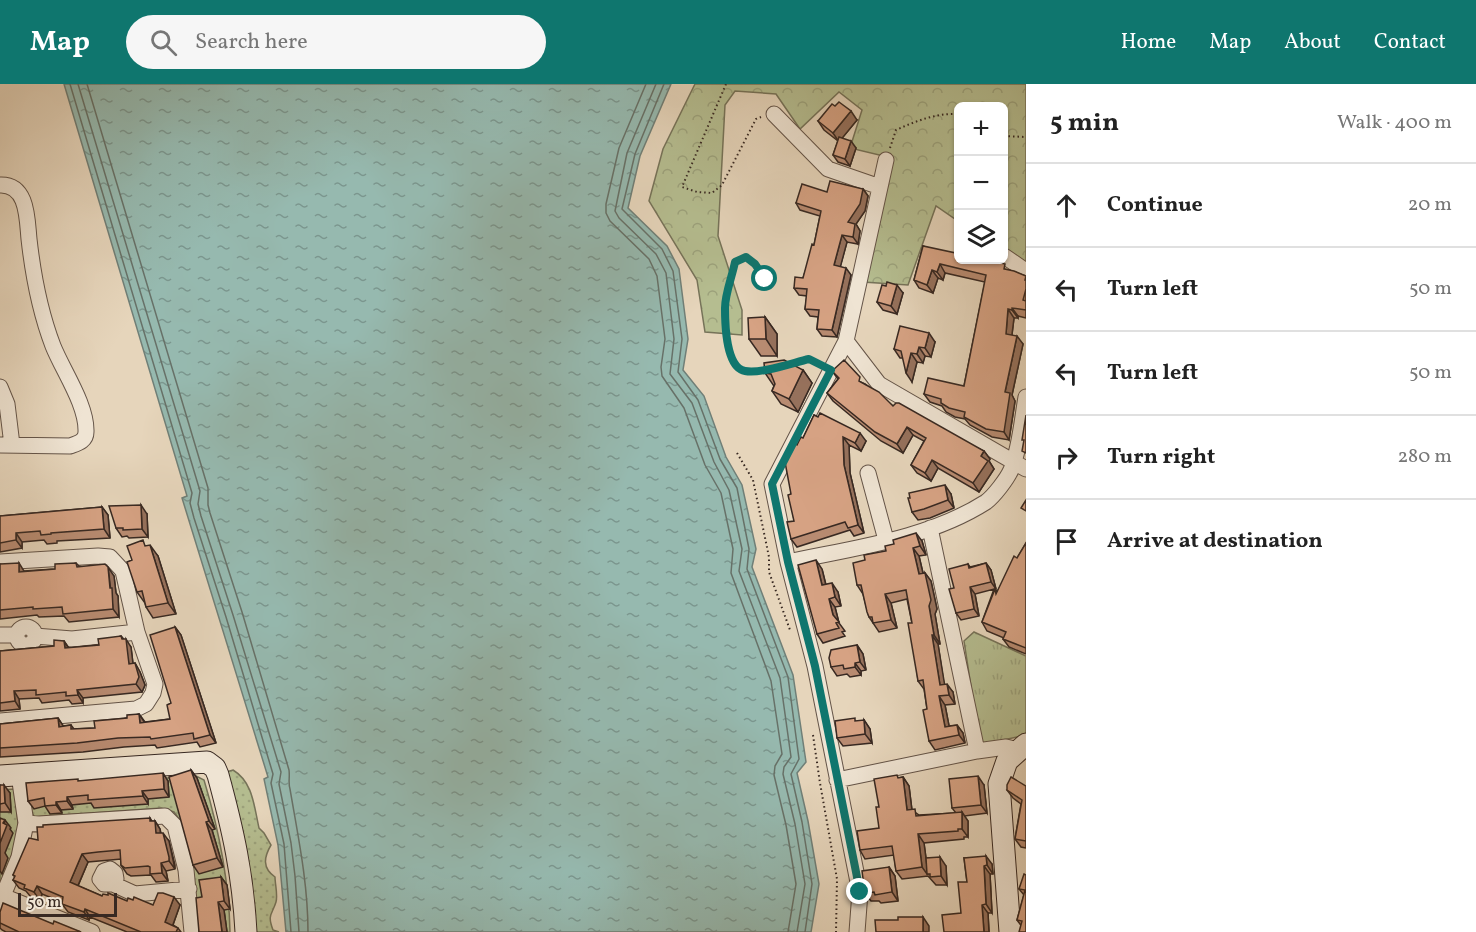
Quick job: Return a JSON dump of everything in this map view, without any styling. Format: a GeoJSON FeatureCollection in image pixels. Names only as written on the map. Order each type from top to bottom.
{"type":"FeatureCollection","features":[{"type":"Feature","properties":{"kind":"street"},"geometry":{"type":"LineString","coordinates":[[774,114],[828,170],[880,187]]}},
{"type":"Feature","properties":{"kind":"street"},"geometry":{"type":"LineString","coordinates":[[857,932],[860,892],[815,666],[788,562],[772,484],[846,341],[886,160]]}},
{"type":"Feature","properties":{"kind":"street"},"geometry":{"type":"LineString","coordinates":[[0,185],[6,184],[22,197],[40,308],[54,347],[78,396],[86,430],[85,437],[79,443],[70,446],[6,445],[7,404],[0,387]]}},
{"type":"Feature","properties":{"kind":"street"},"geometry":{"type":"LineString","coordinates":[[1008,259],[1026,271]]}},
{"type":"Feature","properties":{"kind":"street"},"geometry":{"type":"LineString","coordinates":[[846,341],[879,384],[1020,465]]}},
{"type":"Feature","properties":{"kind":"street"},"geometry":{"type":"LineString","coordinates":[[1020,465],[1026,398]]}},
{"type":"Feature","properties":{"kind":"street"},"geometry":{"type":"LineString","coordinates":[[788,562],[886,540],[930,528],[955,518],[988,501],[1010,471],[1020,465]]}},
{"type":"Feature","properties":{"kind":"street"},"geometry":{"type":"LineString","coordinates":[[868,473],[886,540]]}},
{"type":"Feature","properties":{"kind":"street"},"geometry":{"type":"LineString","coordinates":[[930,528],[977,751]]}},
{"type":"Feature","properties":{"kind":"street"},"geometry":{"type":"LineString","coordinates":[[0,562],[98,555],[110,557],[123,571],[137,632],[155,684],[153,693],[146,704],[136,709],[0,721]]}},
{"type":"Feature","properties":{"kind":"street"},"geometry":{"type":"LineString","coordinates":[[0,635],[17,635],[20,642],[27,645],[35,636],[72,639],[137,632]]}},
{"type":"Feature","properties":{"kind":"street"},"geometry":{"type":"LineString","coordinates":[[837,780],[977,751],[1022,747]]}},
{"type":"Feature","properties":{"kind":"street"},"geometry":{"type":"LineString","coordinates":[[1010,932],[999,784],[1007,761],[1022,747]]}},
{"type":"Feature","properties":{"kind":"street"},"geometry":{"type":"LineString","coordinates":[[92,932],[1,898],[19,857],[26,823],[10,776],[207,762],[215,768],[218,775],[235,838],[242,876],[246,932]]}},
{"type":"Feature","properties":{"kind":"street"},"geometry":{"type":"LineString","coordinates":[[26,823],[165,816],[175,826],[186,870],[192,932]]}},
{"type":"Feature","properties":{"kind":"street"},"geometry":{"type":"LineString","coordinates":[[112,884],[135,894],[189,889]]}},
{"type":"Feature","properties":{"kind":"path"},"geometry":{"type":"LineString","coordinates":[[726,84],[682,187],[697,192],[712,193],[722,185],[756,119],[766,113],[774,114]]}},
{"type":"Feature","properties":{"kind":"path"},"geometry":{"type":"LineString","coordinates":[[886,160],[896,130],[943,113],[954,114]]}},
{"type":"Feature","properties":{"kind":"path"},"geometry":{"type":"LineString","coordinates":[[1008,136],[1026,137]]}},
{"type":"Feature","properties":{"kind":"path"},"geometry":{"type":"LineString","coordinates":[[765,279],[755,264],[746,257],[735,262],[725,307],[730,357],[736,367],[742,371],[752,372],[775,367]]}},
{"type":"Feature","properties":{"kind":"path"},"geometry":{"type":"LineString","coordinates":[[786,364],[809,359],[831,370]]}},
{"type":"Feature","properties":{"kind":"path"},"geometry":{"type":"LineString","coordinates":[[737,453],[753,480],[769,557],[769,572],[793,638]]}},
{"type":"Feature","properties":{"kind":"path"},"geometry":{"type":"LineString","coordinates":[[812,727],[837,879],[836,932]]}},
{"type":"Feature","properties":{"kind":"green space"},"geometry":{"type":"Polygon","coordinates":[[[695,84],[1026,84],[1026,263],[1008,252],[1008,102],[954,102],[954,218],[936,206],[908,285],[863,282],[892,158],[850,148],[862,110],[839,92],[800,129],[776,94],[735,91],[725,105],[718,236],[742,310],[742,335],[705,332],[697,280],[649,201],[663,149],[695,84]]]}},
{"type":"Feature","properties":{"kind":"green space"},"geometry":{"type":"Polygon","coordinates":[[[974,632],[1026,656],[1026,735],[980,745],[964,641],[974,632]]]}},
{"type":"Feature","properties":{"kind":"green space"},"geometry":{"type":"Polygon","coordinates":[[[233,770],[240,775],[249,788],[259,828],[271,845],[265,862],[268,870],[275,877],[277,896],[270,921],[273,930],[279,932],[253,932],[226,772],[233,770]]]}},
{"type":"Feature","properties":{"kind":"green space"},"geometry":{"type":"Polygon","coordinates":[[[196,776],[204,780],[219,836],[228,893],[230,932],[199,932],[194,879],[180,820],[174,812],[161,808],[35,817],[29,810],[26,788],[196,776]]]}},
{"type":"Feature","properties":{"kind":"green space"},"geometry":{"type":"Polygon","coordinates":[[[14,789],[19,831],[16,845],[0,885],[0,790],[14,789]]]}},
{"type":"Feature","properties":{"kind":"water"},"geometry":{"type":"Polygon","coordinates":[[[64,84],[671,84],[640,156],[628,208],[667,246],[679,269],[688,339],[683,370],[704,396],[726,457],[742,485],[756,549],[752,567],[793,675],[806,762],[797,773],[819,884],[811,932],[286,932],[278,845],[264,779],[268,777],[182,498],[187,496],[64,84]]]}},
{"type":"Feature","properties":{"kind":"building"},"geometry":{"type":"Polygon","coordinates":[[[839,102],[851,111],[833,133],[818,121],[832,104],[835,106],[839,102]]]}},
{"type":"Feature","properties":{"kind":"building"},"geometry":{"type":"Polygon","coordinates":[[[839,137],[851,141],[845,159],[833,155],[839,137]]]}},
{"type":"Feature","properties":{"kind":"building"},"geometry":{"type":"Polygon","coordinates":[[[830,181],[863,189],[860,204],[848,222],[855,224],[853,237],[842,235],[834,265],[846,268],[832,330],[817,329],[819,310],[805,309],[807,289],[794,288],[795,277],[803,278],[812,244],[814,245],[821,211],[796,203],[802,184],[827,192],[830,181]]]}},
{"type":"Feature","properties":{"kind":"building"},"geometry":{"type":"Polygon","coordinates":[[[923,246],[954,253],[954,264],[1005,264],[1004,269],[1026,276],[1023,300],[1026,301],[1026,310],[1008,309],[1006,334],[1017,336],[1005,392],[1010,393],[1004,432],[986,429],[964,417],[965,412],[949,408],[941,403],[941,399],[924,394],[928,378],[964,386],[986,275],[940,264],[937,272],[932,270],[927,285],[914,280],[923,246]]]}},
{"type":"Feature","properties":{"kind":"building"},"geometry":{"type":"Polygon","coordinates":[[[887,282],[897,285],[891,306],[877,302],[882,285],[886,286],[887,282]]]}},
{"type":"Feature","properties":{"kind":"building"},"geometry":{"type":"Polygon","coordinates":[[[765,317],[766,339],[749,339],[748,318],[765,317]]]}},
{"type":"Feature","properties":{"kind":"building"},"geometry":{"type":"Polygon","coordinates":[[[900,326],[929,333],[925,348],[919,347],[917,354],[911,353],[906,373],[901,351],[894,349],[900,326]]]}},
{"type":"Feature","properties":{"kind":"building"},"geometry":{"type":"Polygon","coordinates":[[[784,360],[803,370],[789,399],[772,391],[775,384],[771,374],[765,373],[764,363],[784,360]]]}},
{"type":"Feature","properties":{"kind":"building"},"geometry":{"type":"Polygon","coordinates":[[[844,360],[860,377],[859,381],[879,392],[893,406],[899,403],[984,451],[981,456],[988,461],[973,483],[932,460],[925,473],[911,465],[926,438],[907,427],[897,444],[875,432],[827,393],[839,378],[832,371],[844,360]]]}},
{"type":"Feature","properties":{"kind":"building"},"geometry":{"type":"Polygon","coordinates":[[[820,413],[860,433],[855,443],[843,437],[844,465],[858,525],[848,528],[845,522],[791,539],[787,522],[794,521],[788,495],[791,494],[785,462],[794,443],[797,445],[801,437],[803,438],[814,415],[818,417],[820,413]]]}},
{"type":"Feature","properties":{"kind":"building"},"geometry":{"type":"Polygon","coordinates":[[[1026,415],[1026,453],[1022,451],[1024,440],[1022,440],[1026,415]]]}},
{"type":"Feature","properties":{"kind":"building"},"geometry":{"type":"Polygon","coordinates":[[[945,485],[948,500],[912,512],[909,493],[945,485]]]}},
{"type":"Feature","properties":{"kind":"building"},"geometry":{"type":"Polygon","coordinates":[[[1026,500],[1026,511],[1021,508],[1026,500]]]}},
{"type":"Feature","properties":{"kind":"building"},"geometry":{"type":"Polygon","coordinates":[[[141,505],[142,529],[116,528],[109,506],[141,505]]]}},
{"type":"Feature","properties":{"kind":"building"},"geometry":{"type":"Polygon","coordinates":[[[102,507],[104,529],[41,535],[40,531],[16,533],[16,540],[0,543],[0,516],[102,507]]]}},
{"type":"Feature","properties":{"kind":"building"},"geometry":{"type":"Polygon","coordinates":[[[916,533],[920,546],[913,548],[919,574],[925,573],[931,600],[929,606],[934,635],[932,635],[940,685],[947,684],[949,695],[939,696],[945,727],[957,725],[959,735],[929,741],[923,710],[927,709],[923,680],[918,681],[908,623],[912,623],[906,590],[885,594],[891,620],[873,623],[872,617],[869,617],[867,612],[861,585],[857,585],[853,563],[865,560],[864,555],[886,551],[885,546],[894,544],[893,540],[916,533]]]}},
{"type":"Feature","properties":{"kind":"building"},"geometry":{"type":"Polygon","coordinates":[[[143,540],[145,546],[150,545],[168,603],[146,607],[142,591],[137,592],[127,562],[132,560],[127,546],[143,540]]]}},
{"type":"Feature","properties":{"kind":"building"},"geometry":{"type":"Polygon","coordinates":[[[1026,543],[1026,648],[1003,639],[1006,632],[982,622],[995,589],[996,594],[1014,556],[1017,558],[1026,543]]]}},
{"type":"Feature","properties":{"kind":"building"},"geometry":{"type":"Polygon","coordinates":[[[816,560],[822,585],[832,583],[835,597],[829,599],[833,615],[839,622],[836,623],[839,628],[817,634],[798,565],[816,560]]]}},
{"type":"Feature","properties":{"kind":"building"},"geometry":{"type":"Polygon","coordinates":[[[19,563],[19,572],[55,569],[55,564],[76,563],[77,567],[105,564],[108,567],[110,588],[112,588],[113,609],[63,614],[62,607],[0,610],[0,564],[19,563]]]}},
{"type":"Feature","properties":{"kind":"building"},"geometry":{"type":"Polygon","coordinates":[[[986,563],[991,582],[970,587],[974,609],[956,613],[949,589],[954,588],[949,569],[968,564],[969,568],[986,563]]]}},
{"type":"Feature","properties":{"kind":"building"},"geometry":{"type":"Polygon","coordinates":[[[175,627],[210,735],[194,739],[193,733],[151,739],[150,737],[118,738],[0,748],[0,724],[58,718],[59,727],[71,725],[71,729],[95,728],[94,721],[127,718],[127,715],[139,714],[140,723],[170,719],[167,705],[171,703],[150,635],[175,627]]]}},
{"type":"Feature","properties":{"kind":"building"},"geometry":{"type":"Polygon","coordinates":[[[121,636],[122,639],[126,639],[129,664],[135,663],[139,677],[136,684],[77,690],[78,695],[66,696],[66,692],[36,695],[36,690],[14,691],[15,701],[0,703],[0,651],[54,646],[54,640],[64,641],[65,648],[99,645],[98,639],[121,636]]]}},
{"type":"Feature","properties":{"kind":"building"},"geometry":{"type":"Polygon","coordinates":[[[857,645],[860,662],[855,663],[855,667],[844,669],[843,665],[831,667],[829,658],[831,650],[857,645]]]}},
{"type":"Feature","properties":{"kind":"building"},"geometry":{"type":"Polygon","coordinates":[[[855,718],[855,721],[864,720],[865,734],[837,738],[835,721],[855,718]]]}},
{"type":"Feature","properties":{"kind":"building"},"geometry":{"type":"Polygon","coordinates":[[[191,770],[209,821],[206,822],[217,858],[193,865],[169,777],[191,770]]]}},
{"type":"Feature","properties":{"kind":"building"},"geometry":{"type":"Polygon","coordinates":[[[163,773],[164,789],[142,791],[143,796],[88,800],[88,795],[67,797],[67,801],[45,806],[44,798],[28,801],[26,783],[163,773]]]}},
{"type":"Feature","properties":{"kind":"building"},"geometry":{"type":"Polygon","coordinates":[[[897,775],[898,778],[903,777],[907,810],[915,809],[916,816],[962,812],[962,829],[918,834],[922,867],[896,871],[892,846],[860,850],[857,831],[879,828],[876,807],[879,807],[874,779],[897,775]]]}},
{"type":"Feature","properties":{"kind":"building"},"geometry":{"type":"Polygon","coordinates":[[[978,776],[981,805],[952,808],[949,779],[978,776]]]}},
{"type":"Feature","properties":{"kind":"building"},"geometry":{"type":"Polygon","coordinates":[[[1011,777],[1026,786],[1026,841],[1015,839],[1022,800],[1007,790],[1011,777]]]}},
{"type":"Feature","properties":{"kind":"building"},"geometry":{"type":"Polygon","coordinates":[[[0,785],[4,785],[5,803],[0,804],[0,785]]]}},
{"type":"Feature","properties":{"kind":"building"},"geometry":{"type":"Polygon","coordinates":[[[0,818],[5,820],[3,823],[7,825],[0,843],[0,818]]]}},
{"type":"Feature","properties":{"kind":"building"},"geometry":{"type":"Polygon","coordinates":[[[150,818],[150,821],[155,821],[156,833],[163,833],[169,857],[169,861],[161,863],[162,873],[150,874],[148,866],[125,868],[121,865],[120,850],[98,852],[82,854],[70,882],[102,896],[108,893],[127,901],[128,898],[133,900],[134,897],[153,905],[158,893],[174,897],[165,922],[178,928],[176,932],[141,932],[85,909],[84,912],[62,904],[63,897],[37,886],[34,892],[13,880],[29,838],[38,840],[37,827],[150,818]]]}},
{"type":"Feature","properties":{"kind":"building"},"geometry":{"type":"Polygon","coordinates":[[[986,856],[987,865],[984,866],[986,904],[982,905],[984,932],[944,932],[942,915],[961,913],[958,882],[967,882],[964,858],[986,856]]]}},
{"type":"Feature","properties":{"kind":"building"},"geometry":{"type":"Polygon","coordinates":[[[940,857],[941,876],[930,877],[930,874],[927,874],[926,858],[940,857]]]}},
{"type":"Feature","properties":{"kind":"building"},"geometry":{"type":"Polygon","coordinates":[[[889,867],[892,892],[875,895],[874,892],[865,893],[862,871],[889,867]]]}},
{"type":"Feature","properties":{"kind":"building"},"geometry":{"type":"Polygon","coordinates":[[[1024,874],[1026,875],[1026,932],[1019,932],[1022,921],[1017,920],[1025,890],[1019,889],[1024,874]]]}},
{"type":"Feature","properties":{"kind":"building"},"geometry":{"type":"Polygon","coordinates":[[[221,877],[224,901],[218,902],[222,932],[199,932],[196,898],[202,897],[199,880],[221,877]]]}},
{"type":"Feature","properties":{"kind":"building"},"geometry":{"type":"Polygon","coordinates":[[[3,903],[53,924],[54,921],[81,932],[19,932],[0,923],[3,903]]]}},
{"type":"Feature","properties":{"kind":"building"},"geometry":{"type":"Polygon","coordinates":[[[898,917],[923,917],[923,932],[876,932],[875,920],[898,920],[898,917]]]}},
{"type":"Feature","properties":{"kind":"route"},"geometry":{"type":"LineString","coordinates":[[765,279],[755,264],[746,257],[735,262],[725,307],[730,357],[736,367],[742,371],[752,372],[809,359],[831,370],[772,484],[788,562],[815,666],[860,892]]}}]}
